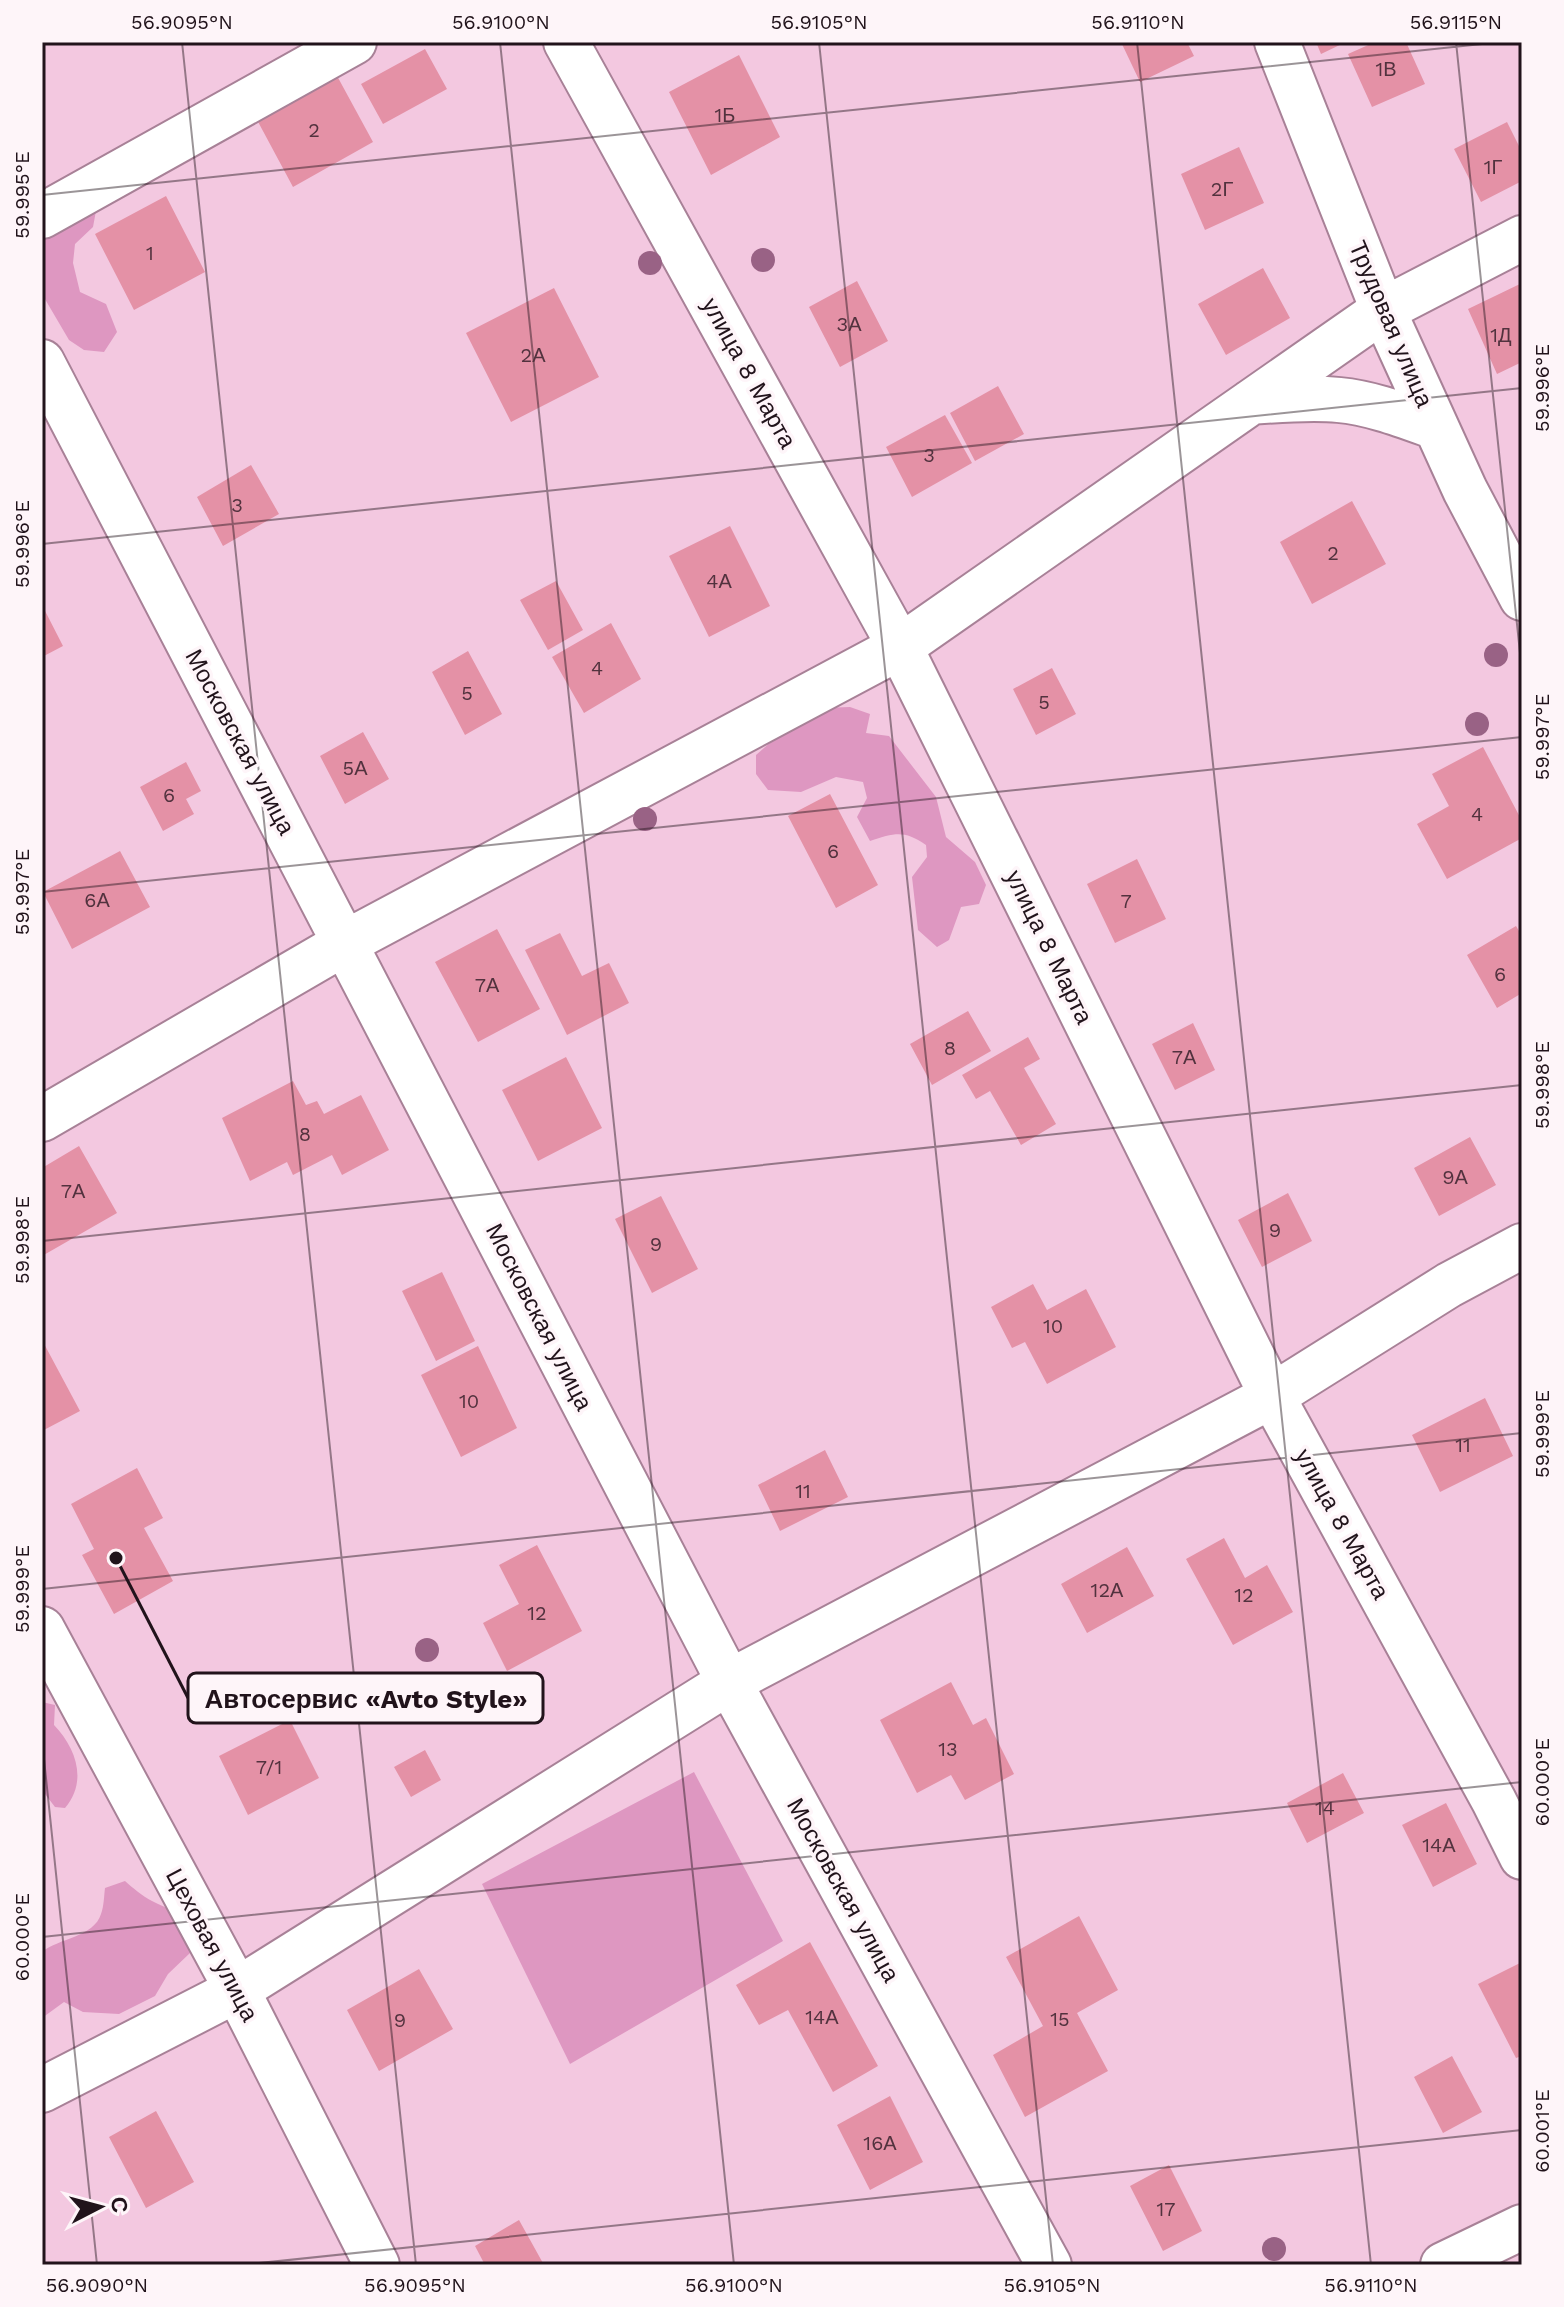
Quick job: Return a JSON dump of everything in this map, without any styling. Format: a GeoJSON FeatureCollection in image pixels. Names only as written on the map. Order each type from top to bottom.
{"type":"FeatureCollection","features":[{"type":"Feature","properties":{"kind":"street"},"geometry":{"type":"LineString","coordinates":[[42,216],[354,42]]}},
{"type":"Feature","properties":{"kind":"street","name":"улица 8 Марта"},"geometry":{"type":"LineString","coordinates":[[566,42],[900,647],[1272,1396],[1522,1857]]}},
{"type":"Feature","properties":{"kind":"street","name":"Трудовая улица"},"geometry":{"type":"LineString","coordinates":[[1277,42],[1383,310],[1465,490],[1522,598]]}},
{"type":"Feature","properties":{"kind":"street"},"geometry":{"type":"LineString","coordinates":[[42,1119],[345,943],[900,647],[1383,310],[1522,238]]}},
{"type":"Feature","properties":{"kind":"street","name":"Московская улица"},"geometry":{"type":"LineString","coordinates":[[42,362],[729,1682],[1049,2265]]}},
{"type":"Feature","properties":{"kind":"street"},"geometry":{"type":"LineString","coordinates":[[1251,402],[1302,398],[1342,400],[1394,412],[1436,427]]}},
{"type":"Feature","properties":{"kind":"street"},"geometry":{"type":"LineString","coordinates":[[42,2090],[237,1990],[729,1682],[1272,1396],[1449,1285],[1522,1246]]}},
{"type":"Feature","properties":{"kind":"street","name":"Цеховая улица"},"geometry":{"type":"LineString","coordinates":[[42,1629],[237,1990],[377,2265]]}},
{"type":"Feature","properties":{"kind":"street"},"geometry":{"type":"LineString","coordinates":[[1443,2265],[1522,2227]]}},
{"type":"Feature","properties":{"kind":"shaded area"},"geometry":{"type":"Polygon","coordinates":[[[98,200],[93,227],[75,244],[73,263],[80,292],[106,304],[117,332],[104,352],[84,350],[69,340],[42,294],[42,225],[98,200]]]}},
{"type":"Feature","properties":{"kind":"shaded area"},"geometry":{"type":"Polygon","coordinates":[[[850,707],[870,714],[866,733],[889,736],[936,797],[946,837],[975,862],[986,885],[979,904],[961,907],[949,940],[937,947],[918,930],[912,877],[927,857],[926,845],[899,834],[870,841],[857,817],[867,798],[863,782],[836,777],[801,792],[768,790],[756,774],[756,755],[782,732],[821,708],[850,707]]]}},
{"type":"Feature","properties":{"kind":"shaded area"},"geometry":{"type":"Polygon","coordinates":[[[42,1702],[55,1705],[54,1725],[68,1744],[76,1765],[76,1787],[65,1808],[55,1807],[42,1790],[42,1702]]]}},
{"type":"Feature","properties":{"kind":"shaded area"},"geometry":{"type":"Polygon","coordinates":[[[694,1772],[783,1941],[570,2064],[482,1884],[694,1772]]]}},
{"type":"Feature","properties":{"kind":"shaded area"},"geometry":{"type":"Polygon","coordinates":[[[125,1881],[145,1897],[183,1918],[190,1953],[168,1974],[155,1996],[119,2014],[83,2012],[64,2002],[42,2018],[42,1952],[91,1928],[101,1914],[105,1888],[125,1881]]]}},
{"type":"Feature","properties":{"kind":"building"},"geometry":{"type":"Polygon","coordinates":[[[1121,42],[1187,42],[1194,56],[1140,82],[1121,42]]]}},
{"type":"Feature","properties":{"kind":"building"},"geometry":{"type":"Polygon","coordinates":[[[1316,42],[1346,42],[1321,54],[1316,42]]]}},
{"type":"Feature","properties":{"kind":"building"},"geometry":{"type":"Polygon","coordinates":[[[1375,42],[1406,42],[1425,84],[1372,107],[1348,54],[1375,42]]]}},
{"type":"Feature","properties":{"kind":"building"},"geometry":{"type":"Polygon","coordinates":[[[425,49],[447,89],[383,124],[361,84],[425,49]]]}},
{"type":"Feature","properties":{"kind":"building"},"geometry":{"type":"Polygon","coordinates":[[[739,55],[780,137],[711,175],[669,92],[739,55]]]}},
{"type":"Feature","properties":{"kind":"building"},"geometry":{"type":"Polygon","coordinates":[[[336,74],[373,142],[293,187],[256,118],[336,74]]]}},
{"type":"Feature","properties":{"kind":"building"},"geometry":{"type":"Polygon","coordinates":[[[1507,122],[1522,152],[1522,181],[1481,202],[1454,149],[1507,122]]]}},
{"type":"Feature","properties":{"kind":"building"},"geometry":{"type":"Polygon","coordinates":[[[1239,147],[1264,203],[1205,230],[1181,174],[1239,147]]]}},
{"type":"Feature","properties":{"kind":"building"},"geometry":{"type":"Polygon","coordinates":[[[166,196],[205,272],[134,310],[95,234],[166,196]]]}},
{"type":"Feature","properties":{"kind":"building"},"geometry":{"type":"Polygon","coordinates":[[[1263,268],[1290,318],[1226,355],[1198,304],[1263,268]]]}},
{"type":"Feature","properties":{"kind":"building"},"geometry":{"type":"Polygon","coordinates":[[[857,281],[888,341],[840,367],[809,307],[857,281]]]}},
{"type":"Feature","properties":{"kind":"building"},"geometry":{"type":"Polygon","coordinates":[[[1522,283],[1522,362],[1497,374],[1468,309],[1522,283]]]}},
{"type":"Feature","properties":{"kind":"building"},"geometry":{"type":"Polygon","coordinates":[[[554,288],[599,377],[511,422],[466,333],[554,288]]]}},
{"type":"Feature","properties":{"kind":"building"},"geometry":{"type":"Polygon","coordinates":[[[998,386],[1024,434],[975,461],[950,413],[998,386]]]}},
{"type":"Feature","properties":{"kind":"building"},"geometry":{"type":"Polygon","coordinates":[[[945,415],[972,463],[912,497],[886,447],[945,415]]]}},
{"type":"Feature","properties":{"kind":"building"},"geometry":{"type":"Polygon","coordinates":[[[251,465],[279,514],[223,546],[197,497],[251,465]]]}},
{"type":"Feature","properties":{"kind":"building"},"geometry":{"type":"Polygon","coordinates":[[[1352,501],[1386,564],[1312,604],[1280,542],[1352,501]]]}},
{"type":"Feature","properties":{"kind":"building"},"geometry":{"type":"Polygon","coordinates":[[[730,526],[770,606],[709,637],[669,556],[730,526]]]}},
{"type":"Feature","properties":{"kind":"building"},"geometry":{"type":"Polygon","coordinates":[[[556,581],[583,630],[548,650],[520,600],[556,581]]]}},
{"type":"Feature","properties":{"kind":"building"},"geometry":{"type":"Polygon","coordinates":[[[42,605],[63,646],[42,657],[42,605]]]}},
{"type":"Feature","properties":{"kind":"building"},"geometry":{"type":"Polygon","coordinates":[[[611,623],[641,679],[584,713],[552,657],[611,623]]]}},
{"type":"Feature","properties":{"kind":"building"},"geometry":{"type":"Polygon","coordinates":[[[468,651],[502,714],[465,735],[432,672],[468,651]]]}},
{"type":"Feature","properties":{"kind":"building"},"geometry":{"type":"Polygon","coordinates":[[[1052,668],[1076,714],[1036,735],[1013,689],[1052,668]]]}},
{"type":"Feature","properties":{"kind":"building"},"geometry":{"type":"Polygon","coordinates":[[[363,732],[389,779],[345,804],[320,756],[363,732]]]}},
{"type":"Feature","properties":{"kind":"building"},"geometry":{"type":"Polygon","coordinates":[[[1483,747],[1522,821],[1522,838],[1447,879],[1417,824],[1449,806],[1432,774],[1483,747]]]}},
{"type":"Feature","properties":{"kind":"building"},"geometry":{"type":"Polygon","coordinates":[[[186,762],[201,791],[186,799],[194,814],[163,831],[140,787],[186,762]]]}},
{"type":"Feature","properties":{"kind":"building"},"geometry":{"type":"Polygon","coordinates":[[[830,794],[878,885],[836,908],[788,816],[830,794]]]}},
{"type":"Feature","properties":{"kind":"building"},"geometry":{"type":"Polygon","coordinates":[[[120,851],[150,907],[72,949],[43,892],[120,851]]]}},
{"type":"Feature","properties":{"kind":"building"},"geometry":{"type":"Polygon","coordinates":[[[1137,859],[1166,919],[1115,943],[1087,884],[1137,859]]]}},
{"type":"Feature","properties":{"kind":"building"},"geometry":{"type":"Polygon","coordinates":[[[1516,926],[1522,936],[1522,993],[1497,1008],[1467,955],[1516,926]]]}},
{"type":"Feature","properties":{"kind":"building"},"geometry":{"type":"Polygon","coordinates":[[[497,929],[540,1009],[478,1042],[435,962],[497,929]]]}},
{"type":"Feature","properties":{"kind":"building"},"geometry":{"type":"Polygon","coordinates":[[[560,933],[582,976],[609,963],[629,1003],[567,1035],[525,950],[560,933]]]}},
{"type":"Feature","properties":{"kind":"building"},"geometry":{"type":"Polygon","coordinates":[[[968,1011],[991,1051],[932,1085],[910,1044],[968,1011]]]}},
{"type":"Feature","properties":{"kind":"building"},"geometry":{"type":"Polygon","coordinates":[[[1193,1023],[1215,1070],[1175,1090],[1152,1044],[1193,1023]]]}},
{"type":"Feature","properties":{"kind":"building"},"geometry":{"type":"Polygon","coordinates":[[[1028,1037],[1040,1059],[1024,1068],[1056,1124],[1021,1145],[990,1091],[976,1099],[962,1075],[1028,1037]]]}},
{"type":"Feature","properties":{"kind":"building"},"geometry":{"type":"Polygon","coordinates":[[[566,1057],[602,1128],[538,1161],[502,1090],[566,1057]]]}},
{"type":"Feature","properties":{"kind":"building"},"geometry":{"type":"Polygon","coordinates":[[[293,1081],[306,1105],[317,1101],[324,1114],[361,1095],[389,1150],[342,1175],[332,1155],[293,1175],[287,1162],[250,1181],[222,1118],[293,1081]]]}},
{"type":"Feature","properties":{"kind":"building"},"geometry":{"type":"Polygon","coordinates":[[[1470,1137],[1496,1185],[1439,1216],[1414,1168],[1470,1137]]]}},
{"type":"Feature","properties":{"kind":"building"},"geometry":{"type":"Polygon","coordinates":[[[79,1146],[117,1213],[42,1256],[42,1168],[79,1146]]]}},
{"type":"Feature","properties":{"kind":"building"},"geometry":{"type":"Polygon","coordinates":[[[1288,1193],[1312,1241],[1262,1267],[1238,1220],[1288,1193]]]}},
{"type":"Feature","properties":{"kind":"building"},"geometry":{"type":"Polygon","coordinates":[[[661,1196],[698,1269],[652,1293],[615,1219],[661,1196]]]}},
{"type":"Feature","properties":{"kind":"building"},"geometry":{"type":"Polygon","coordinates":[[[442,1272],[475,1341],[436,1361],[402,1291],[442,1272]]]}},
{"type":"Feature","properties":{"kind":"building"},"geometry":{"type":"Polygon","coordinates":[[[1033,1284],[1047,1310],[1086,1289],[1116,1347],[1047,1384],[1025,1342],[1012,1348],[991,1307],[1033,1284]]]}},
{"type":"Feature","properties":{"kind":"building"},"geometry":{"type":"Polygon","coordinates":[[[42,1340],[80,1411],[42,1431],[42,1340]]]}},
{"type":"Feature","properties":{"kind":"building"},"geometry":{"type":"Polygon","coordinates":[[[478,1346],[517,1428],[461,1457],[421,1375],[478,1346]]]}},
{"type":"Feature","properties":{"kind":"building"},"geometry":{"type":"Polygon","coordinates":[[[1485,1398],[1513,1456],[1440,1492],[1412,1435],[1485,1398]]]}},
{"type":"Feature","properties":{"kind":"building"},"geometry":{"type":"Polygon","coordinates":[[[825,1450],[848,1497],[780,1531],[758,1485],[825,1450]]]}},
{"type":"Feature","properties":{"kind":"building"},"geometry":{"type":"Polygon","coordinates":[[[137,1468],[163,1518],[144,1528],[173,1581],[114,1614],[82,1555],[94,1549],[71,1504],[137,1468]]]}},
{"type":"Feature","properties":{"kind":"building"},"geometry":{"type":"Polygon","coordinates":[[[1224,1538],[1245,1578],[1267,1565],[1293,1612],[1233,1645],[1186,1559],[1224,1538]]]}},
{"type":"Feature","properties":{"kind":"building"},"geometry":{"type":"Polygon","coordinates":[[[537,1545],[582,1631],[507,1671],[483,1623],[519,1604],[499,1565],[537,1545]]]}},
{"type":"Feature","properties":{"kind":"building"},"geometry":{"type":"Polygon","coordinates":[[[1127,1547],[1154,1596],[1087,1633],[1061,1584],[1127,1547]]]}},
{"type":"Feature","properties":{"kind":"building"},"geometry":{"type":"Polygon","coordinates":[[[951,1682],[973,1725],[986,1718],[1014,1774],[965,1800],[951,1775],[917,1793],[880,1720],[951,1682]]]}},
{"type":"Feature","properties":{"kind":"building"},"geometry":{"type":"Polygon","coordinates":[[[290,1720],[319,1778],[248,1815],[219,1756],[290,1720]]]}},
{"type":"Feature","properties":{"kind":"building"},"geometry":{"type":"Polygon","coordinates":[[[425,1750],[441,1780],[411,1797],[394,1767],[425,1750]]]}},
{"type":"Feature","properties":{"kind":"building"},"geometry":{"type":"Polygon","coordinates":[[[1343,1773],[1364,1813],[1307,1843],[1287,1803],[1343,1773]]]}},
{"type":"Feature","properties":{"kind":"building"},"geometry":{"type":"Polygon","coordinates":[[[1446,1803],[1477,1864],[1433,1887],[1402,1825],[1446,1803]]]}},
{"type":"Feature","properties":{"kind":"building"},"geometry":{"type":"Polygon","coordinates":[[[1079,1916],[1118,1990],[1077,2013],[1108,2071],[1025,2117],[993,2055],[1043,2026],[1006,1957],[1079,1916]]]}},
{"type":"Feature","properties":{"kind":"building"},"geometry":{"type":"Polygon","coordinates":[[[810,1942],[878,2066],[833,2092],[788,2010],[759,2025],[736,1985],[810,1942]]]}},
{"type":"Feature","properties":{"kind":"building"},"geometry":{"type":"Polygon","coordinates":[[[1522,1962],[1522,2056],[1516,2058],[1478,1984],[1522,1962]]]}},
{"type":"Feature","properties":{"kind":"building"},"geometry":{"type":"Polygon","coordinates":[[[419,1969],[453,2029],[379,2071],[347,2010],[419,1969]]]}},
{"type":"Feature","properties":{"kind":"building"},"geometry":{"type":"Polygon","coordinates":[[[1452,2056],[1482,2112],[1443,2133],[1414,2077],[1452,2056]]]}},
{"type":"Feature","properties":{"kind":"building"},"geometry":{"type":"Polygon","coordinates":[[[890,2096],[923,2162],[870,2190],[837,2125],[890,2096]]]}},
{"type":"Feature","properties":{"kind":"building"},"geometry":{"type":"Polygon","coordinates":[[[156,2111],[194,2182],[146,2208],[109,2137],[156,2111]]]}},
{"type":"Feature","properties":{"kind":"building"},"geometry":{"type":"Polygon","coordinates":[[[1169,2165],[1202,2231],[1163,2251],[1130,2186],[1169,2165]]]}},
{"type":"Feature","properties":{"kind":"building"},"geometry":{"type":"Polygon","coordinates":[[[519,2220],[544,2265],[485,2265],[475,2246],[519,2220]]]}},
{"type":"Feature","properties":{"kind":"place","name":"Автосервис «Avto Style»"},"geometry":{"type":"Point","coordinates":[116,1558]}}]}
